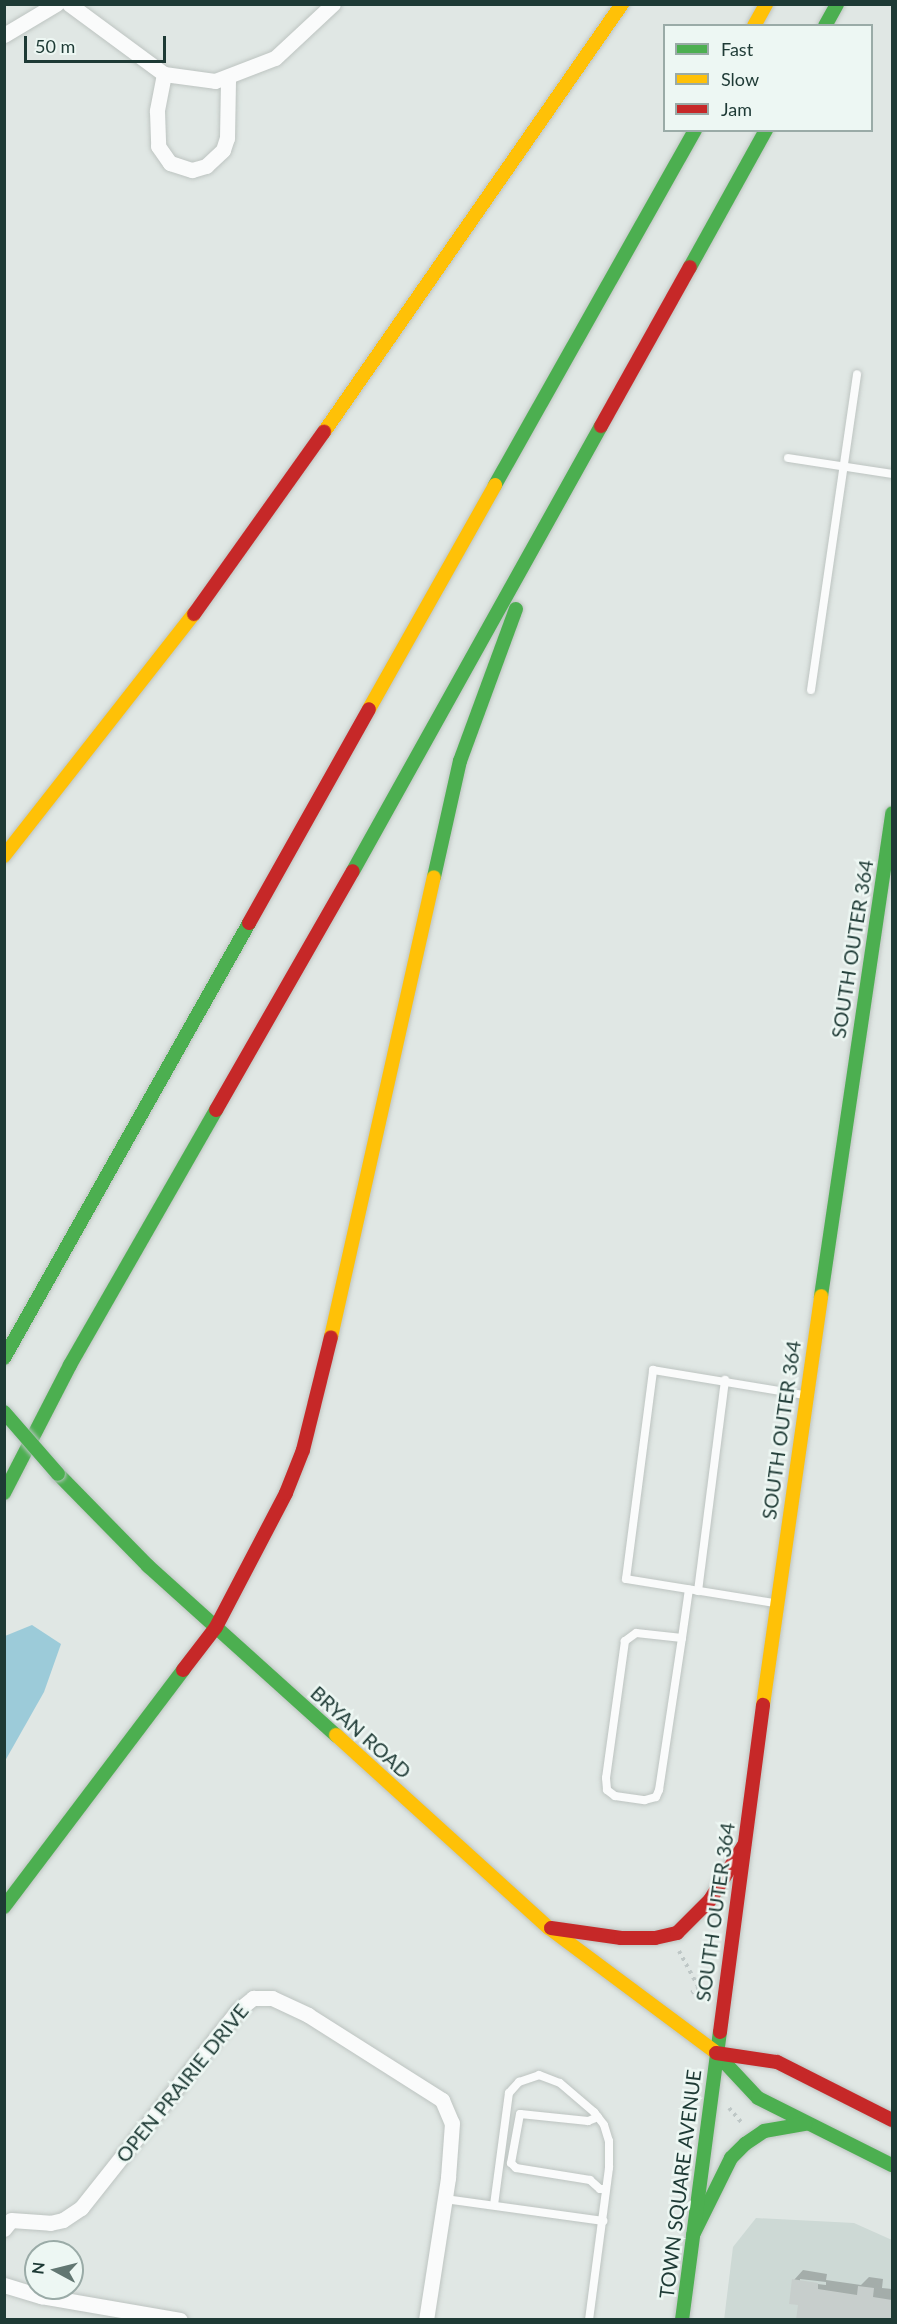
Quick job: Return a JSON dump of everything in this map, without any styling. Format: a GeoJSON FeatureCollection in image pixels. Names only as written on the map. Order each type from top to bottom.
{"type":"FeatureCollection","features":[{"type":"Feature","properties":{"kind":"main road"},"geometry":{"type":"LineString","coordinates":[[4,856],[163,658],[457,246],[622,4]]}},
{"type":"Feature","properties":{"kind":"main road"},"geometry":{"type":"LineString","coordinates":[[755,24],[766,4]]}},
{"type":"Feature","properties":{"kind":"main road"},"geometry":{"type":"LineString","coordinates":[[826,24],[837,4]]}},
{"type":"Feature","properties":{"kind":"main road"},"geometry":{"type":"LineString","coordinates":[[4,1358],[208,1001],[694,132]]}},
{"type":"Feature","properties":{"kind":"main road"},"geometry":{"type":"LineString","coordinates":[[4,1493],[70,1365],[765,132]]}},
{"type":"Feature","properties":{"kind":"main road"},"geometry":{"type":"LineString","coordinates":[[4,1907],[216,1628],[286,1493],[303,1450],[391,1079],[460,760],[489,674],[558,502]]}},
{"type":"Feature","properties":{"kind":"main road","name":"SOUTH OUTER 364"},"geometry":{"type":"LineString","coordinates":[[716,2054],[805,1395],[892,813]]}},
{"type":"Feature","properties":{"kind":"main road"},"geometry":{"type":"LineString","coordinates":[[4,1345],[40,1293]]}},
{"type":"Feature","properties":{"kind":"main road","name":"BRYAN ROAD"},"geometry":{"type":"LineString","coordinates":[[4,1412],[118,1538],[549,1928],[716,2054],[758,2098],[805,2124],[892,2165]]}},
{"type":"Feature","properties":{"kind":"main road"},"geometry":{"type":"LineString","coordinates":[[549,1928],[621,1938],[655,1938],[677,1933],[710,1900],[744,1845]]}},
{"type":"Feature","properties":{"kind":"main road"},"geometry":{"type":"LineString","coordinates":[[716,2054],[777,2062],[892,2120]]}},
{"type":"Feature","properties":{"kind":"main road","name":"TOWN SQUARE AVENUE"},"geometry":{"type":"LineString","coordinates":[[682,2319],[716,2054]]}},
{"type":"Feature","properties":{"kind":"main road"},"geometry":{"type":"LineString","coordinates":[[693,2235],[731,2158],[745,2144],[764,2131],[805,2124]]}},
{"type":"Feature","properties":{"kind":"street"},"geometry":{"type":"LineString","coordinates":[[4,35],[56,4]]}},
{"type":"Feature","properties":{"kind":"street"},"geometry":{"type":"LineString","coordinates":[[69,4],[164,74],[196,81],[228,78],[275,58],[333,4]]}},
{"type":"Feature","properties":{"kind":"street"},"geometry":{"type":"LineString","coordinates":[[164,74],[157,111],[158,146],[170,163],[192,170],[206,166],[223,150],[227,138],[228,78]]}},
{"type":"Feature","properties":{"kind":"street","name":"OPEN PRAIRIE DRIVE"},"geometry":{"type":"LineString","coordinates":[[4,2229],[11,2220],[50,2223],[63,2220],[81,2208],[237,2011],[253,1998],[272,1998],[308,2015],[442,2100],[452,2123],[445,2199]]}},
{"type":"Feature","properties":{"kind":"street"},"geometry":{"type":"LineString","coordinates":[[426,2319],[445,2199]]}},
{"type":"Feature","properties":{"kind":"street"},"geometry":{"type":"LineString","coordinates":[[4,2285],[41,2296],[180,2319]]}},
{"type":"Feature","properties":{"kind":"lane"},"geometry":{"type":"LineString","coordinates":[[811,690],[857,374]]}},
{"type":"Feature","properties":{"kind":"lane"},"geometry":{"type":"LineString","coordinates":[[788,458],[892,474]]}},
{"type":"Feature","properties":{"kind":"lane"},"geometry":{"type":"LineString","coordinates":[[776,1603],[626,1579],[653,1370],[725,1380],[805,1395]]}},
{"type":"Feature","properties":{"kind":"lane"},"geometry":{"type":"LineString","coordinates":[[698,1591],[725,1380]]}},
{"type":"Feature","properties":{"kind":"lane"},"geometry":{"type":"LineString","coordinates":[[682,1638],[636,1632],[625,1641],[606,1778],[607,1790],[615,1796],[645,1800],[656,1797],[659,1790],[682,1638],[689,1589]]}},
{"type":"Feature","properties":{"kind":"lane"},"geometry":{"type":"LineString","coordinates":[[494,2205],[509,2093],[519,2082],[539,2075],[560,2083],[598,2116],[609,2141],[603,2221],[589,2319]]}},
{"type":"Feature","properties":{"kind":"lane"},"geometry":{"type":"LineString","coordinates":[[598,2116],[588,2121],[520,2114],[511,2163],[516,2168],[590,2180],[600,2189],[606,2189]]}},
{"type":"Feature","properties":{"kind":"lane"},"geometry":{"type":"LineString","coordinates":[[445,2199],[603,2221]]}},
{"type":"Feature","properties":{"kind":"path"},"geometry":{"type":"LineString","coordinates":[[678,1948],[699,1988],[691,1993]]}},
{"type":"Feature","properties":{"kind":"path"},"geometry":{"type":"LineString","coordinates":[[724,2107],[733,2109],[745,2128]]}},
{"type":"Feature","properties":{"kind":"shaded area"},"geometry":{"type":"Polygon","coordinates":[[[756,2218],[854,2223],[892,2240],[892,2319],[724,2320],[733,2247],[756,2218]]]}},
{"type":"Feature","properties":{"kind":"water"},"geometry":{"type":"Polygon","coordinates":[[[32,1625],[61,1644],[44,1692],[5,1761],[5,1636],[32,1625]]]}},
{"type":"Feature","properties":{"kind":"building"},"geometry":{"type":"Polygon","coordinates":[[[792,2279],[818,2283],[818,2289],[857,2295],[858,2286],[874,2288],[873,2297],[892,2300],[892,2320],[796,2320],[798,2305],[789,2304],[792,2279]]]}},
{"type":"Feature","properties":{"kind":"traffic: fast"},"geometry":{"type":"LineString","coordinates":[[826,24],[837,4]]}},
{"type":"Feature","properties":{"kind":"traffic: fast"},"geometry":{"type":"LineString","coordinates":[[495,485],[694,132]]}},
{"type":"Feature","properties":{"kind":"traffic: fast"},"geometry":{"type":"LineString","coordinates":[[690,267],[765,132]]}},
{"type":"Feature","properties":{"kind":"traffic: fast"},"geometry":{"type":"LineString","coordinates":[[353,871],[601,426]]}},
{"type":"Feature","properties":{"kind":"traffic: fast"},"geometry":{"type":"LineString","coordinates":[[434,877],[460,761],[516,609]]}},
{"type":"Feature","properties":{"kind":"traffic: fast"},"geometry":{"type":"LineString","coordinates":[[821,1296],[892,813]]}},
{"type":"Feature","properties":{"kind":"traffic: fast"},"geometry":{"type":"LineString","coordinates":[[4,1358],[249,923]]}},
{"type":"Feature","properties":{"kind":"traffic: fast"},"geometry":{"type":"LineString","coordinates":[[4,1493],[70,1365],[216,1110]]}},
{"type":"Feature","properties":{"kind":"traffic: fast"},"geometry":{"type":"LineString","coordinates":[[4,1412],[58,1474]]}},
{"type":"Feature","properties":{"kind":"traffic: fast"},"geometry":{"type":"LineString","coordinates":[[58,1474],[148,1566],[336,1735]]}},
{"type":"Feature","properties":{"kind":"traffic: fast"},"geometry":{"type":"LineString","coordinates":[[4,1907],[183,1670]]}},
{"type":"Feature","properties":{"kind":"traffic: fast"},"geometry":{"type":"LineString","coordinates":[[682,2320],[720,2032]]}},
{"type":"Feature","properties":{"kind":"traffic: fast"},"geometry":{"type":"LineString","coordinates":[[714,2051],[758,2098],[892,2165]]}},
{"type":"Feature","properties":{"kind":"traffic: fast"},"geometry":{"type":"LineString","coordinates":[[693,2235],[731,2158],[745,2144],[764,2131],[805,2124]]}},
{"type":"Feature","properties":{"kind":"traffic: slow"},"geometry":{"type":"LineString","coordinates":[[324,432],[622,4]]}},
{"type":"Feature","properties":{"kind":"traffic: slow"},"geometry":{"type":"LineString","coordinates":[[755,24],[766,4]]}},
{"type":"Feature","properties":{"kind":"traffic: slow"},"geometry":{"type":"LineString","coordinates":[[369,709],[495,485]]}},
{"type":"Feature","properties":{"kind":"traffic: slow"},"geometry":{"type":"LineString","coordinates":[[4,856],[194,614]]}},
{"type":"Feature","properties":{"kind":"traffic: slow"},"geometry":{"type":"LineString","coordinates":[[331,1337],[434,877]]}},
{"type":"Feature","properties":{"kind":"traffic: slow"},"geometry":{"type":"LineString","coordinates":[[763,1705],[821,1296]]}},
{"type":"Feature","properties":{"kind":"traffic: slow"},"geometry":{"type":"LineString","coordinates":[[336,1735],[549,1928],[714,2051]]}},
{"type":"Feature","properties":{"kind":"traffic: jam"},"geometry":{"type":"LineString","coordinates":[[601,426],[690,267]]}},
{"type":"Feature","properties":{"kind":"traffic: jam"},"geometry":{"type":"LineString","coordinates":[[194,614],[324,432]]}},
{"type":"Feature","properties":{"kind":"traffic: jam"},"geometry":{"type":"LineString","coordinates":[[249,923],[369,709]]}},
{"type":"Feature","properties":{"kind":"traffic: jam"},"geometry":{"type":"LineString","coordinates":[[216,1110],[353,871]]}},
{"type":"Feature","properties":{"kind":"traffic: jam"},"geometry":{"type":"LineString","coordinates":[[183,1670],[216,1627],[286,1493],[303,1450],[331,1337]]}},
{"type":"Feature","properties":{"kind":"traffic: jam"},"geometry":{"type":"LineString","coordinates":[[720,2032],[763,1705]]}},
{"type":"Feature","properties":{"kind":"traffic: jam"},"geometry":{"type":"LineString","coordinates":[[551,1928],[621,1938],[655,1938],[677,1933],[710,1900],[744,1845]]}},
{"type":"Feature","properties":{"kind":"traffic: jam"},"geometry":{"type":"LineString","coordinates":[[716,2053],[777,2062],[892,2120]]}}]}
